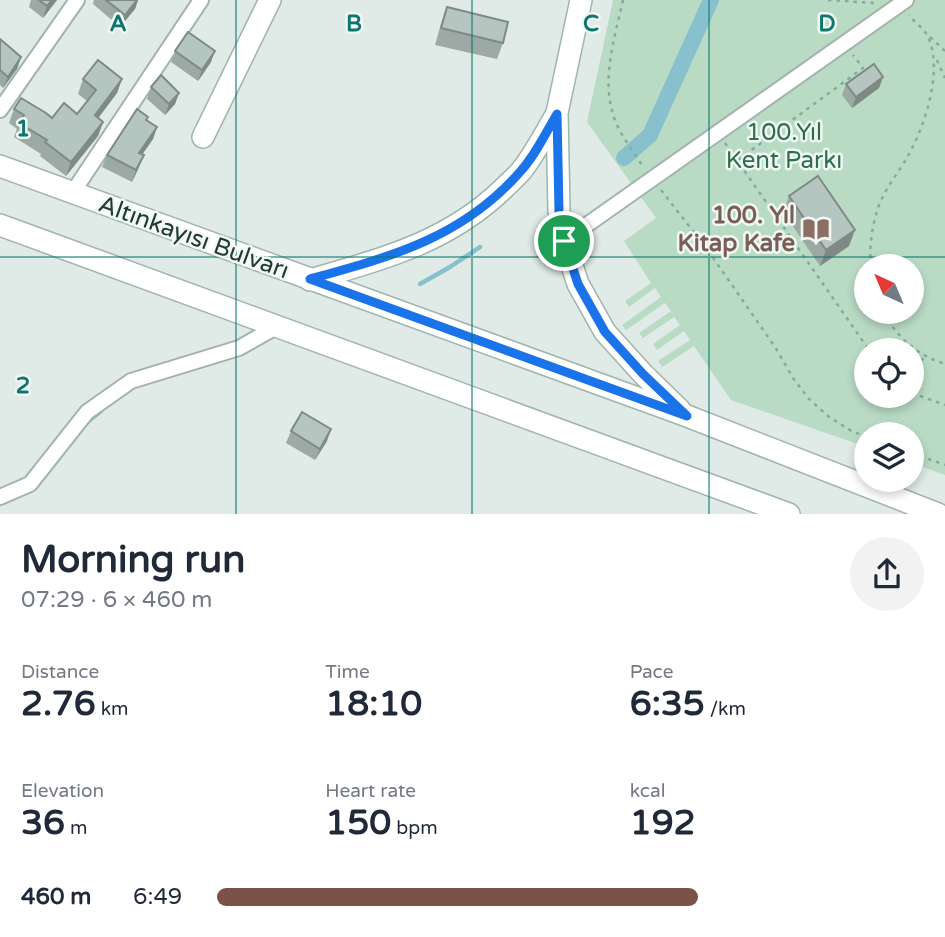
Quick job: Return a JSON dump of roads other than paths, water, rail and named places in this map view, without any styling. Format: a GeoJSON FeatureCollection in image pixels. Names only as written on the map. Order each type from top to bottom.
{"type":"FeatureCollection","features":[{"type":"Feature","properties":{"kind":"main road"},"geometry":{"type":"LineString","coordinates":[[202,137],[270,0]]}},
{"type":"Feature","properties":{"kind":"main road"},"geometry":{"type":"LineString","coordinates":[[581,0],[557,114],[559,211],[564,241],[578,284],[605,332],[643,374],[687,416]]}},
{"type":"Feature","properties":{"kind":"main road"},"geometry":{"type":"LineString","coordinates":[[310,279],[386,258],[459,225],[520,173],[557,114]]}},
{"type":"Feature","properties":{"kind":"main road","name":"Altınkayısı Bulvarı"},"geometry":{"type":"LineString","coordinates":[[0,166],[687,416],[938,513]]}},
{"type":"Feature","properties":{"kind":"main road"},"geometry":{"type":"LineString","coordinates":[[0,225],[789,513]]}},
{"type":"Feature","properties":{"kind":"street"},"geometry":{"type":"LineString","coordinates":[[0,110],[77,0]]}},
{"type":"Feature","properties":{"kind":"street"},"geometry":{"type":"LineString","coordinates":[[74,192],[201,0]]}},
{"type":"Feature","properties":{"kind":"street"},"geometry":{"type":"LineString","coordinates":[[564,241],[901,4]]}},
{"type":"Feature","properties":{"kind":"street"},"geometry":{"type":"LineString","coordinates":[[0,497],[30,484],[87,412],[131,381],[240,348],[278,326]]}},
{"type":"Feature","properties":{"kind":"waterway"},"geometry":{"type":"LineString","coordinates":[[624,158],[650,135],[711,0]]}},
{"type":"Feature","properties":{"kind":"waterway"},"geometry":{"type":"LineString","coordinates":[[420,284],[480,247]]}},
{"type":"Feature","properties":{"kind":"waterway"},"geometry":{"type":"LineString","coordinates":[[86,423],[101,411]]}},
{"type":"Feature","properties":{"kind":"waterway"},"geometry":{"type":"LineString","coordinates":[[45,475],[59,458]]}},
{"type":"Feature","properties":{"kind":"place","name":"100. Yıl Kitap Kafe"},"geometry":{"type":"Point","coordinates":[816,229]}},
{"type":"Feature","properties":{"kind":"park label","name":"100.Yıl Kent Parkı"},"geometry":{"type":"Point","coordinates":[784,146]}}]}
